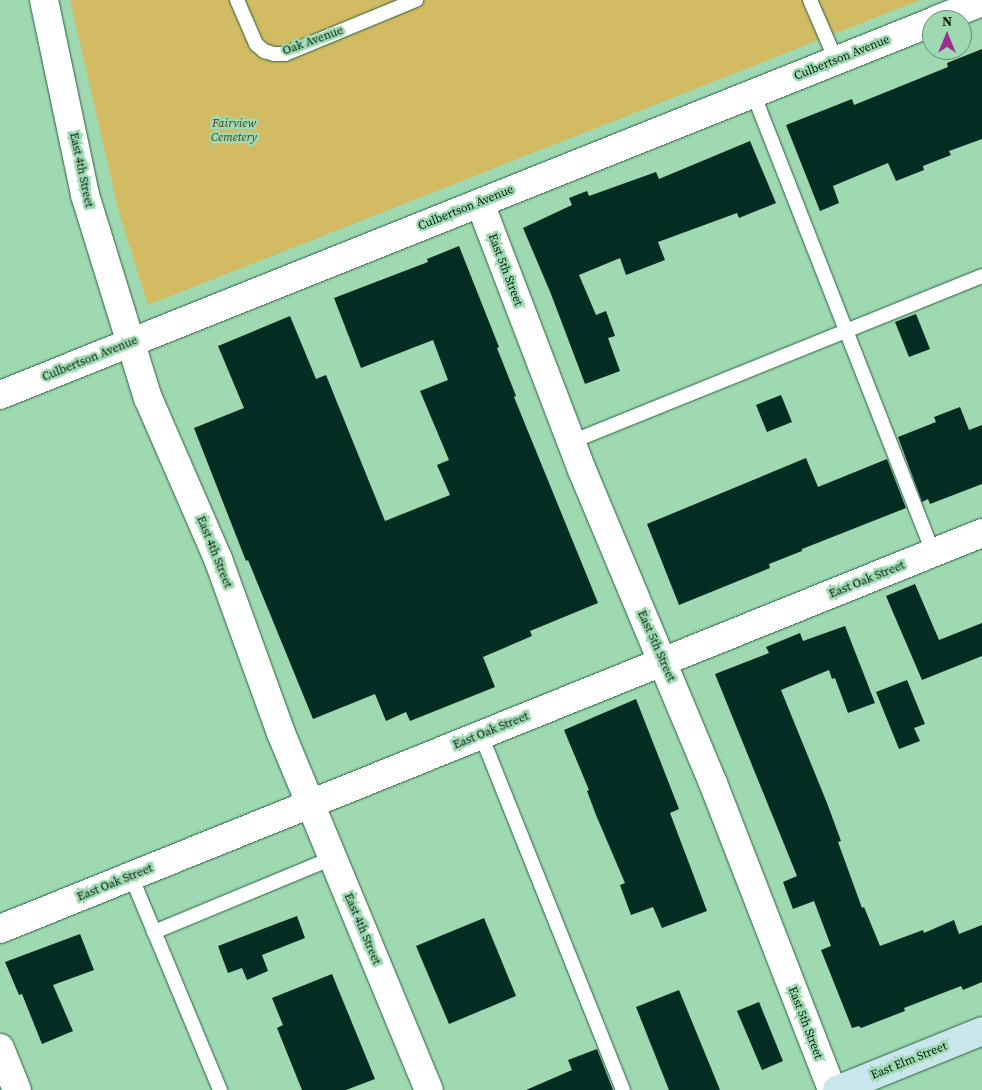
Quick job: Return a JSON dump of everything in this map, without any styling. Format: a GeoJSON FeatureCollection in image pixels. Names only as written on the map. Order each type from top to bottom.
{"type":"FeatureCollection","features":[{"type":"Feature","properties":{"kind":"main road","name":"East Elm Street"},"geometry":{"type":"LineString","coordinates":[[837,1090],[982,1031]]}},
{"type":"Feature","properties":{"kind":"street","name":"East 4th Street"},"geometry":{"type":"LineString","coordinates":[[44,0],[85,195],[148,398],[218,559],[280,733],[429,1090]]}},
{"type":"Feature","properties":{"kind":"street"},"geometry":{"type":"LineString","coordinates":[[962,10],[982,2]]}},
{"type":"Feature","properties":{"kind":"street","name":"Culbertson Avenue"},"geometry":{"type":"LineString","coordinates":[[0,395],[922,26]]}},
{"type":"Feature","properties":{"kind":"street","name":"East 5th Street"},"geometry":{"type":"LineString","coordinates":[[480,203],[571,442],[713,783],[832,1090]]}},
{"type":"Feature","properties":{"kind":"street","name":"East Oak Street"},"geometry":{"type":"LineString","coordinates":[[0,929],[982,533]]}},
{"type":"Feature","properties":{"kind":"street"},"geometry":{"type":"LineString","coordinates":[[0,1048],[17,1090]]}},
{"type":"Feature","properties":{"kind":"lane","name":"Oak Avenue"},"geometry":{"type":"LineString","coordinates":[[237,0],[256,44],[264,51],[274,54],[285,54],[416,0]]}},
{"type":"Feature","properties":{"kind":"lane"},"geometry":{"type":"LineString","coordinates":[[810,0],[836,60]]}},
{"type":"Feature","properties":{"kind":"lane"},"geometry":{"type":"LineString","coordinates":[[753,93],[934,553]]}},
{"type":"Feature","properties":{"kind":"lane"},"geometry":{"type":"LineString","coordinates":[[571,442],[982,276]]}},
{"type":"Feature","properties":{"kind":"lane"},"geometry":{"type":"LineString","coordinates":[[481,735],[623,1090]]}},
{"type":"Feature","properties":{"kind":"lane"},"geometry":{"type":"LineString","coordinates":[[154,932],[333,858]]}},
{"type":"Feature","properties":{"kind":"lane"},"geometry":{"type":"LineString","coordinates":[[131,876],[220,1090]]}},
{"type":"Feature","properties":{"kind":"green space","name":"Fairview Cemetery"},"geometry":{"type":"Polygon","coordinates":[[[70,0],[920,0],[148,305],[119,212],[70,0]]]}},
{"type":"Feature","properties":{"kind":"building"},"geometry":{"type":"Polygon","coordinates":[[[982,49],[982,139],[949,151],[951,155],[923,166],[924,170],[896,181],[888,163],[833,186],[839,203],[820,211],[786,125],[852,99],[854,105],[948,67],[947,63],[954,60],[972,60],[972,53],[982,49]]]}},
{"type":"Feature","properties":{"kind":"building"},"geometry":{"type":"Polygon","coordinates":[[[750,141],[776,203],[739,218],[737,213],[658,242],[665,260],[626,275],[620,258],[579,275],[596,315],[606,311],[615,336],[608,338],[620,371],[585,384],[551,294],[523,228],[572,205],[569,198],[587,191],[589,196],[656,172],[659,179],[750,141]]]}},
{"type":"Feature","properties":{"kind":"building"},"geometry":{"type":"Polygon","coordinates":[[[459,246],[499,347],[497,348],[516,396],[514,397],[598,603],[530,631],[532,636],[483,657],[495,687],[410,721],[406,712],[386,721],[375,694],[313,719],[248,560],[246,561],[194,428],[244,408],[218,346],[290,316],[316,379],[326,375],[385,521],[450,495],[437,465],[449,460],[420,391],[448,380],[433,340],[361,368],[334,298],[428,262],[427,259],[459,246]]]}},
{"type":"Feature","properties":{"kind":"building"},"geometry":{"type":"Polygon","coordinates":[[[916,314],[930,349],[909,357],[895,322],[916,314]]]}},
{"type":"Feature","properties":{"kind":"building"},"geometry":{"type":"Polygon","coordinates":[[[781,395],[792,422],[767,432],[756,405],[781,395]]]}},
{"type":"Feature","properties":{"kind":"building"},"geometry":{"type":"Polygon","coordinates":[[[960,407],[969,430],[982,425],[982,484],[930,504],[928,499],[922,502],[898,437],[936,422],[934,417],[960,407]]]}},
{"type":"Feature","properties":{"kind":"building"},"geometry":{"type":"Polygon","coordinates":[[[806,458],[818,487],[887,459],[906,508],[802,549],[802,551],[769,564],[770,568],[679,605],[647,524],[806,458]]]}},
{"type":"Feature","properties":{"kind":"building"},"geometry":{"type":"Polygon","coordinates":[[[915,584],[939,640],[982,623],[982,656],[922,680],[886,596],[915,584]]]}},
{"type":"Feature","properties":{"kind":"building"},"geometry":{"type":"Polygon","coordinates":[[[845,626],[875,703],[848,713],[835,678],[832,679],[829,670],[781,690],[827,803],[841,841],[838,842],[862,908],[864,907],[880,946],[923,930],[924,933],[954,920],[959,934],[982,925],[982,982],[963,990],[961,986],[904,1008],[905,1011],[861,1028],[859,1026],[852,1028],[821,950],[831,946],[814,901],[793,909],[783,882],[797,876],[715,674],[769,653],[766,647],[800,633],[803,641],[845,626]]]}},
{"type":"Feature","properties":{"kind":"building"},"geometry":{"type":"Polygon","coordinates":[[[907,680],[925,724],[914,728],[920,741],[899,749],[876,692],[907,680]]]}},
{"type":"Feature","properties":{"kind":"building"},"geometry":{"type":"Polygon","coordinates":[[[636,699],[679,809],[670,813],[707,911],[662,928],[653,907],[631,915],[620,885],[625,883],[596,815],[587,791],[589,790],[564,730],[636,699]]]}},
{"type":"Feature","properties":{"kind":"building"},"geometry":{"type":"Polygon","coordinates":[[[297,916],[305,938],[262,955],[268,971],[247,980],[242,968],[228,973],[218,946],[297,916]]]}},
{"type":"Feature","properties":{"kind":"building"},"geometry":{"type":"Polygon","coordinates":[[[484,918],[516,996],[449,1024],[416,946],[484,918]]]}},
{"type":"Feature","properties":{"kind":"building"},"geometry":{"type":"Polygon","coordinates":[[[80,934],[94,970],[53,985],[73,1031],[42,1044],[22,994],[19,995],[5,962],[80,934]]]}},
{"type":"Feature","properties":{"kind":"building"},"geometry":{"type":"Polygon","coordinates":[[[332,974],[375,1079],[346,1090],[302,1090],[277,1028],[283,1025],[272,998],[332,974]]]}},
{"type":"Feature","properties":{"kind":"building"},"geometry":{"type":"Polygon","coordinates":[[[679,990],[720,1090],[669,1090],[636,1007],[679,990]]]}},
{"type":"Feature","properties":{"kind":"building"},"geometry":{"type":"Polygon","coordinates":[[[759,1002],[783,1061],[762,1070],[737,1011],[759,1002]]]}},
{"type":"Feature","properties":{"kind":"building"},"geometry":{"type":"Polygon","coordinates":[[[597,1049],[613,1090],[526,1090],[572,1070],[568,1060],[597,1049]]]}}]}
